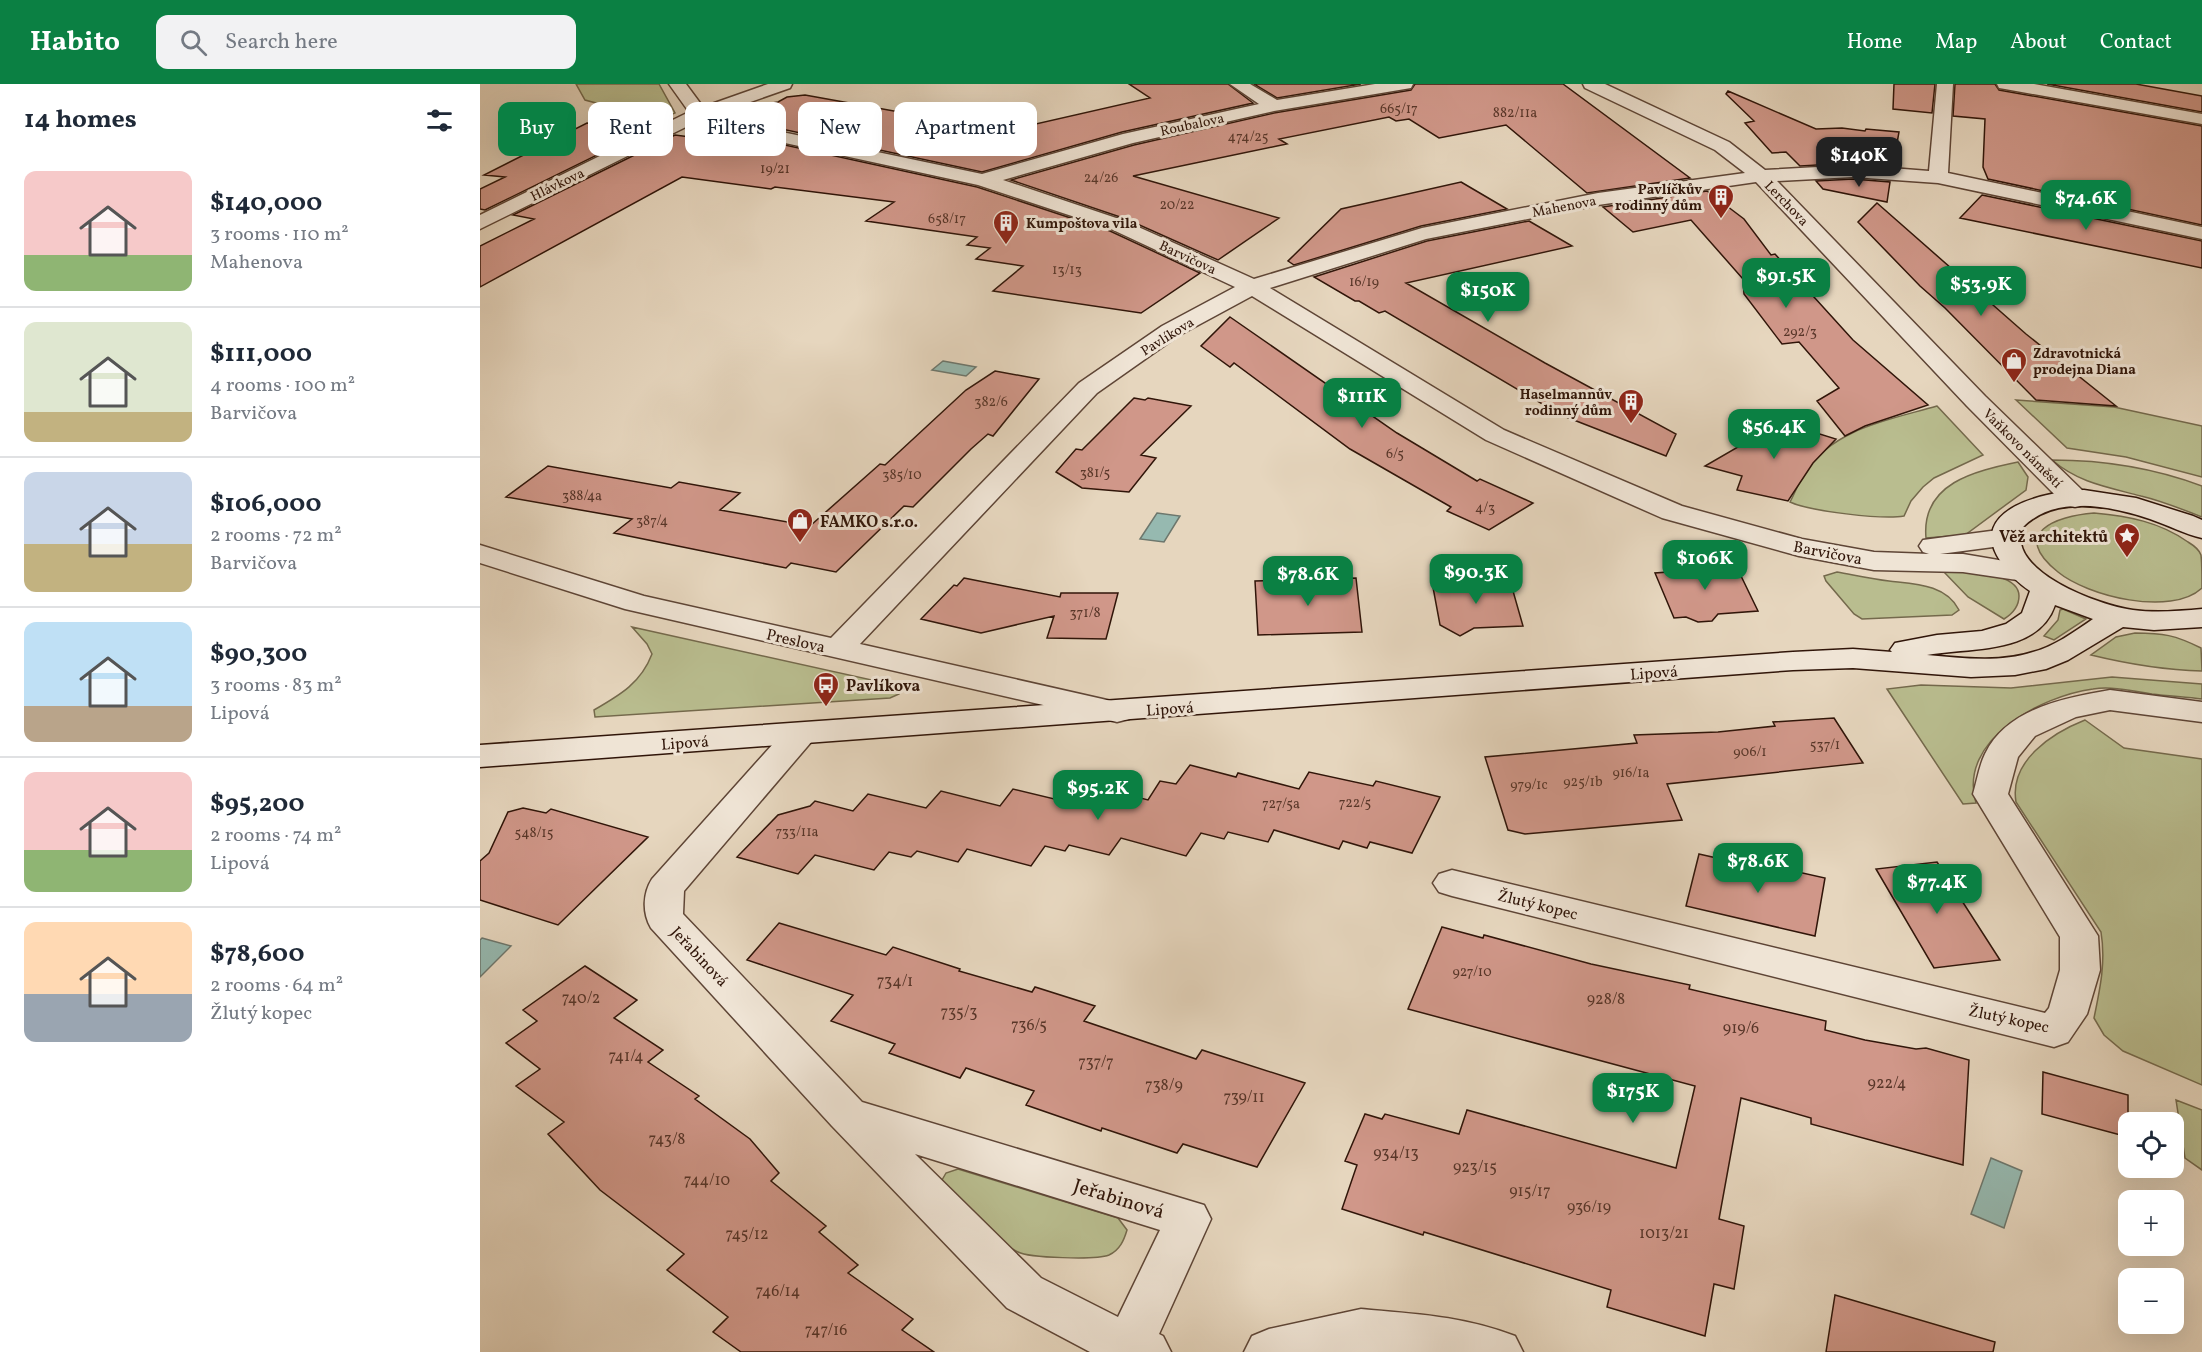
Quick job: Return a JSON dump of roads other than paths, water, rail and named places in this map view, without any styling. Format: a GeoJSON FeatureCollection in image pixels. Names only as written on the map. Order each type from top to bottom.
{"type":"FeatureCollection","features":[{"type":"Feature","properties":{"kind":"street"},"geometry":{"type":"LineString","coordinates":[[677,84],[690,102]]}},
{"type":"Feature","properties":{"kind":"street","name":"Hlávkova"},"geometry":{"type":"LineString","coordinates":[[733,102],[784,84]]}},
{"type":"Feature","properties":{"kind":"street"},"geometry":{"type":"LineString","coordinates":[[1238,84],[1274,106]]}},
{"type":"Feature","properties":{"kind":"street","name":"Roubalova"},"geometry":{"type":"LineString","coordinates":[[982,180],[1129,138],[1274,106],[1405,84]]}},
{"type":"Feature","properties":{"kind":"street","name":"Lerchova"},"geometry":{"type":"LineString","coordinates":[[1591,84],[1722,146],[1761,176],[1972,396]]}},
{"type":"Feature","properties":{"kind":"street"},"geometry":{"type":"LineString","coordinates":[[1938,177],[1945,84]]}},
{"type":"Feature","properties":{"kind":"street"},"geometry":{"type":"LineString","coordinates":[[2005,84],[2202,119]]}},
{"type":"Feature","properties":{"kind":"street","name":"Hlávkova"},"geometry":{"type":"LineString","coordinates":[[480,223],[685,121]]}},
{"type":"Feature","properties":{"kind":"street","name":"Barvičova"},"geometry":{"type":"LineString","coordinates":[[786,138],[982,180],[1118,225],[1252,287],[1495,435],[1672,512],[1799,547],[1874,561],[1963,562],[2035,580]]}},
{"type":"Feature","properties":{"kind":"street","name":"Mahenova"},"geometry":{"type":"LineString","coordinates":[[1252,287],[1422,234],[1598,199],[1761,176],[1853,171],[1938,177],[2202,233]]}},
{"type":"Feature","properties":{"kind":"street","name":"Pavlíkova"},"geometry":{"type":"LineString","coordinates":[[837,650],[1088,388],[1170,332],[1252,287]]}},
{"type":"Feature","properties":{"kind":"street","name":"Vaňkovo náměstí"},"geometry":{"type":"LineString","coordinates":[[1972,396],[2075,499]]}},
{"type":"Feature","properties":{"kind":"street","name":"Barvičova"},"geometry":{"type":"LineString","coordinates":[[1639,496],[1901,546],[1945,546],[2006,538]]}},
{"type":"Feature","properties":{"kind":"street","name":"Vaňkovo náměstí"},"geometry":{"type":"LineString","coordinates":[[2006,538],[2011,522],[2025,510],[2047,502],[2075,499],[2107,500],[2140,505],[2173,516],[2202,530]]}},
{"type":"Feature","properties":{"kind":"street"},"geometry":{"type":"LineString","coordinates":[[2006,538],[2010,555],[2035,580],[2082,606],[2118,616],[2169,622],[2200,620]]}},
{"type":"Feature","properties":{"kind":"street","name":"Preslova"},"geometry":{"type":"LineString","coordinates":[[480,554],[636,603],[1117,712]]}},
{"type":"Feature","properties":{"kind":"street","name":"Lipová"},"geometry":{"type":"LineString","coordinates":[[1859,659],[1937,644],[1983,640],[2017,631],[2036,616],[2035,580]]}},
{"type":"Feature","properties":{"kind":"street","name":"Lipová"},"geometry":{"type":"LineString","coordinates":[[480,756],[1117,712],[1781,662],[1859,659],[1933,665],[2000,666],[2034,662],[2065,651],[2118,616]]}},
{"type":"Feature","properties":{"kind":"street","name":"Žlutý kopec"},"geometry":{"type":"LineString","coordinates":[[1452,883],[2054,1031],[2067,1014],[2080,970],[2079,936],[1990,794],[2002,754],[2023,729],[2067,708],[2110,700],[2202,712]]}},
{"type":"Feature","properties":{"kind":"street","name":"Jeřabinová"},"geometry":{"type":"LineString","coordinates":[[801,734],[665,888],[664,918],[847,1114],[1024,1293],[1137,1350],[1188,1219],[847,1114]]}},
{"type":"Feature","properties":{"kind":"street"},"geometry":{"type":"LineString","coordinates":[[1269,1352],[1361,1332],[1449,1339],[1498,1352]]}},
{"type":"Feature","properties":{"kind":"water"},"geometry":{"type":"Polygon","coordinates":[[[943,361],[976,367],[966,376],[932,370],[943,361]]]}},
{"type":"Feature","properties":{"kind":"water"},"geometry":{"type":"Polygon","coordinates":[[[1157,513],[1180,516],[1164,542],[1140,539],[1157,513]]]}},
{"type":"Feature","properties":{"kind":"water"},"geometry":{"type":"Polygon","coordinates":[[[482,938],[511,946],[480,977],[480,940],[482,938]]]}},
{"type":"Feature","properties":{"kind":"water"},"geometry":{"type":"Polygon","coordinates":[[[1991,1158],[2022,1171],[2004,1228],[1971,1214],[1991,1158]]]}},
{"type":"Feature","properties":{"kind":"place","name":"Pavlíčkův rodinný dům"},"geometry":{"type":"Point","coordinates":[1721,220]}},
{"type":"Feature","properties":{"kind":"place","name":"Kumpoštova vila"},"geometry":{"type":"Point","coordinates":[1006,246]}},
{"type":"Feature","properties":{"kind":"place","name":"Zdravotnická prodejna Diana"},"geometry":{"type":"Point","coordinates":[2014,384]}},
{"type":"Feature","properties":{"kind":"place","name":"Haselmannův rodinný dům"},"geometry":{"type":"Point","coordinates":[1631,425]}},
{"type":"Feature","properties":{"kind":"place","name":"FAMKO s.r.o."},"geometry":{"type":"Point","coordinates":[800,544]}},
{"type":"Feature","properties":{"kind":"place","name":"Věž architektů"},"geometry":{"type":"Point","coordinates":[2127,559]}},
{"type":"Feature","properties":{"kind":"place","name":"Pavlíkova"},"geometry":{"type":"Point","coordinates":[826,708]}}]}
